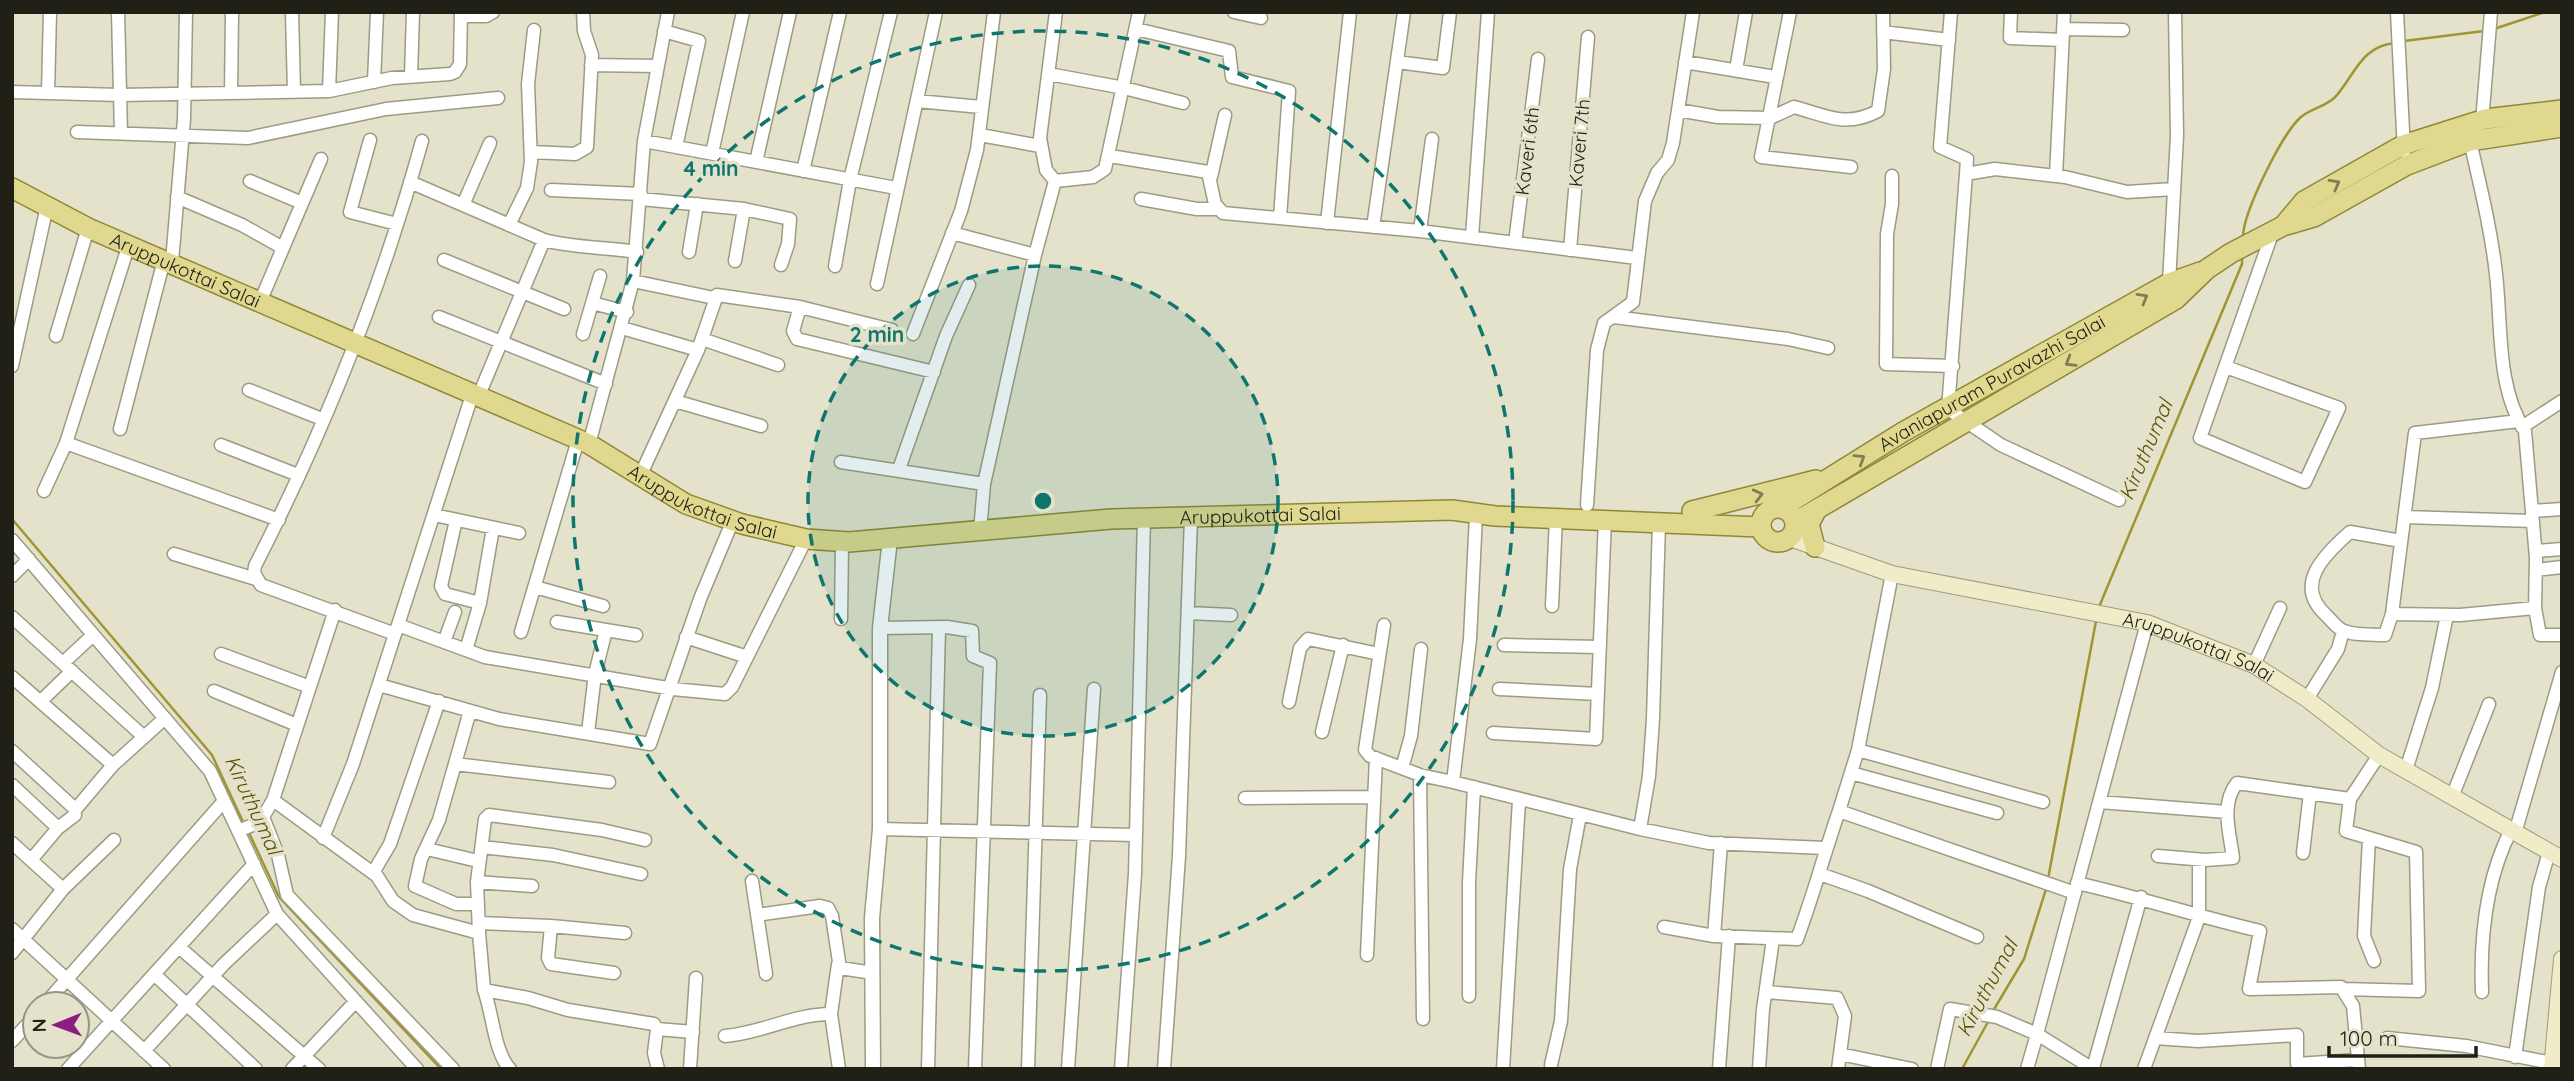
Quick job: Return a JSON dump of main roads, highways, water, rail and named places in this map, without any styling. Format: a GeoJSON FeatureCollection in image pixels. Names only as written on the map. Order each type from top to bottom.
{"type":"FeatureCollection","features":[{"type":"Feature","properties":{"kind":"main road","name":"Avaniapuram Puravazhi Salai"},"geometry":{"type":"LineString","coordinates":[[1778,522],[1817,509],[2176,299],[2207,269],[2270,232],[2304,201],[2485,119],[2562,110]]}},
{"type":"Feature","properties":{"kind":"main road","name":"Avaniapuram Puravazhi Salai"},"geometry":{"type":"LineString","coordinates":[[2405,155],[2470,141],[2562,127]]}},
{"type":"Feature","properties":{"kind":"main road","name":"Aruppukottai Salai"},"geometry":{"type":"LineString","coordinates":[[12,188],[88,228],[584,442],[641,474],[686,504],[733,520],[806,539],[842,542],[1144,518],[1452,510],[1476,515],[1659,523],[1778,522]]}},
{"type":"Feature","properties":{"kind":"main road","name":"Avaniapuram Puravazhi Salai"},"geometry":{"type":"LineString","coordinates":[[1778,522],[1833,476],[1903,432],[1948,410],[2169,283],[2207,269]]}},
{"type":"Feature","properties":{"kind":"main road"},"geometry":{"type":"LineString","coordinates":[[1692,512],[1833,476]]}},
{"type":"Feature","properties":{"kind":"main road","name":"Aruppukottai Salai"},"geometry":{"type":"LineString","coordinates":[[1452,510],[1477,503],[1587,505],[1692,512],[1778,522],[1815,547],[1892,574],[2147,623],[2254,665],[2307,699],[2379,755],[2555,856]]}},
{"type":"Feature","properties":{"kind":"main road"},"geometry":{"type":"LineString","coordinates":[[1815,547],[1809,524],[1817,509]]}},
{"type":"Feature","properties":{"kind":"main road"},"geometry":{"type":"LineString","coordinates":[[2552,1066],[2561,997],[2562,958]]}},
{"type":"Feature","properties":{"kind":"waterway","name":"Kiruthumal"},"geometry":{"type":"LineString","coordinates":[[2494,29],[2545,12]]}},
{"type":"Feature","properties":{"kind":"waterway","name":"Kiruthumal"},"geometry":{"type":"LineString","coordinates":[[2404,41],[2484,31]]}},
{"type":"Feature","properties":{"kind":"waterway","name":"Kiruthumal"},"geometry":{"type":"LineString","coordinates":[[2243,237],[2256,193],[2274,156],[2293,126],[2305,114],[2334,99],[2367,55],[2383,45],[2394,43]]}},
{"type":"Feature","properties":{"kind":"waterway","name":"Kiruthumal"},"geometry":{"type":"LineString","coordinates":[[2099,607],[2242,264],[2242,255]]}},
{"type":"Feature","properties":{"kind":"waterway","name":"Kiruthumal"},"geometry":{"type":"LineString","coordinates":[[12,519],[212,755],[244,824]]}},
{"type":"Feature","properties":{"kind":"waterway","name":"Kiruthumal"},"geometry":{"type":"LineString","coordinates":[[2048,879],[2096,621]]}},
{"type":"Feature","properties":{"kind":"waterway","name":"Kiruthumal"},"geometry":{"type":"LineString","coordinates":[[249,833],[279,897],[441,1069]]}},
{"type":"Feature","properties":{"kind":"waterway","name":"Kiruthumal"},"geometry":{"type":"LineString","coordinates":[[1993,1011],[2024,959],[2046,889]]}},
{"type":"Feature","properties":{"kind":"waterway","name":"Kiruthumal"},"geometry":{"type":"LineString","coordinates":[[1962,1069],[1989,1020]]}}]}
